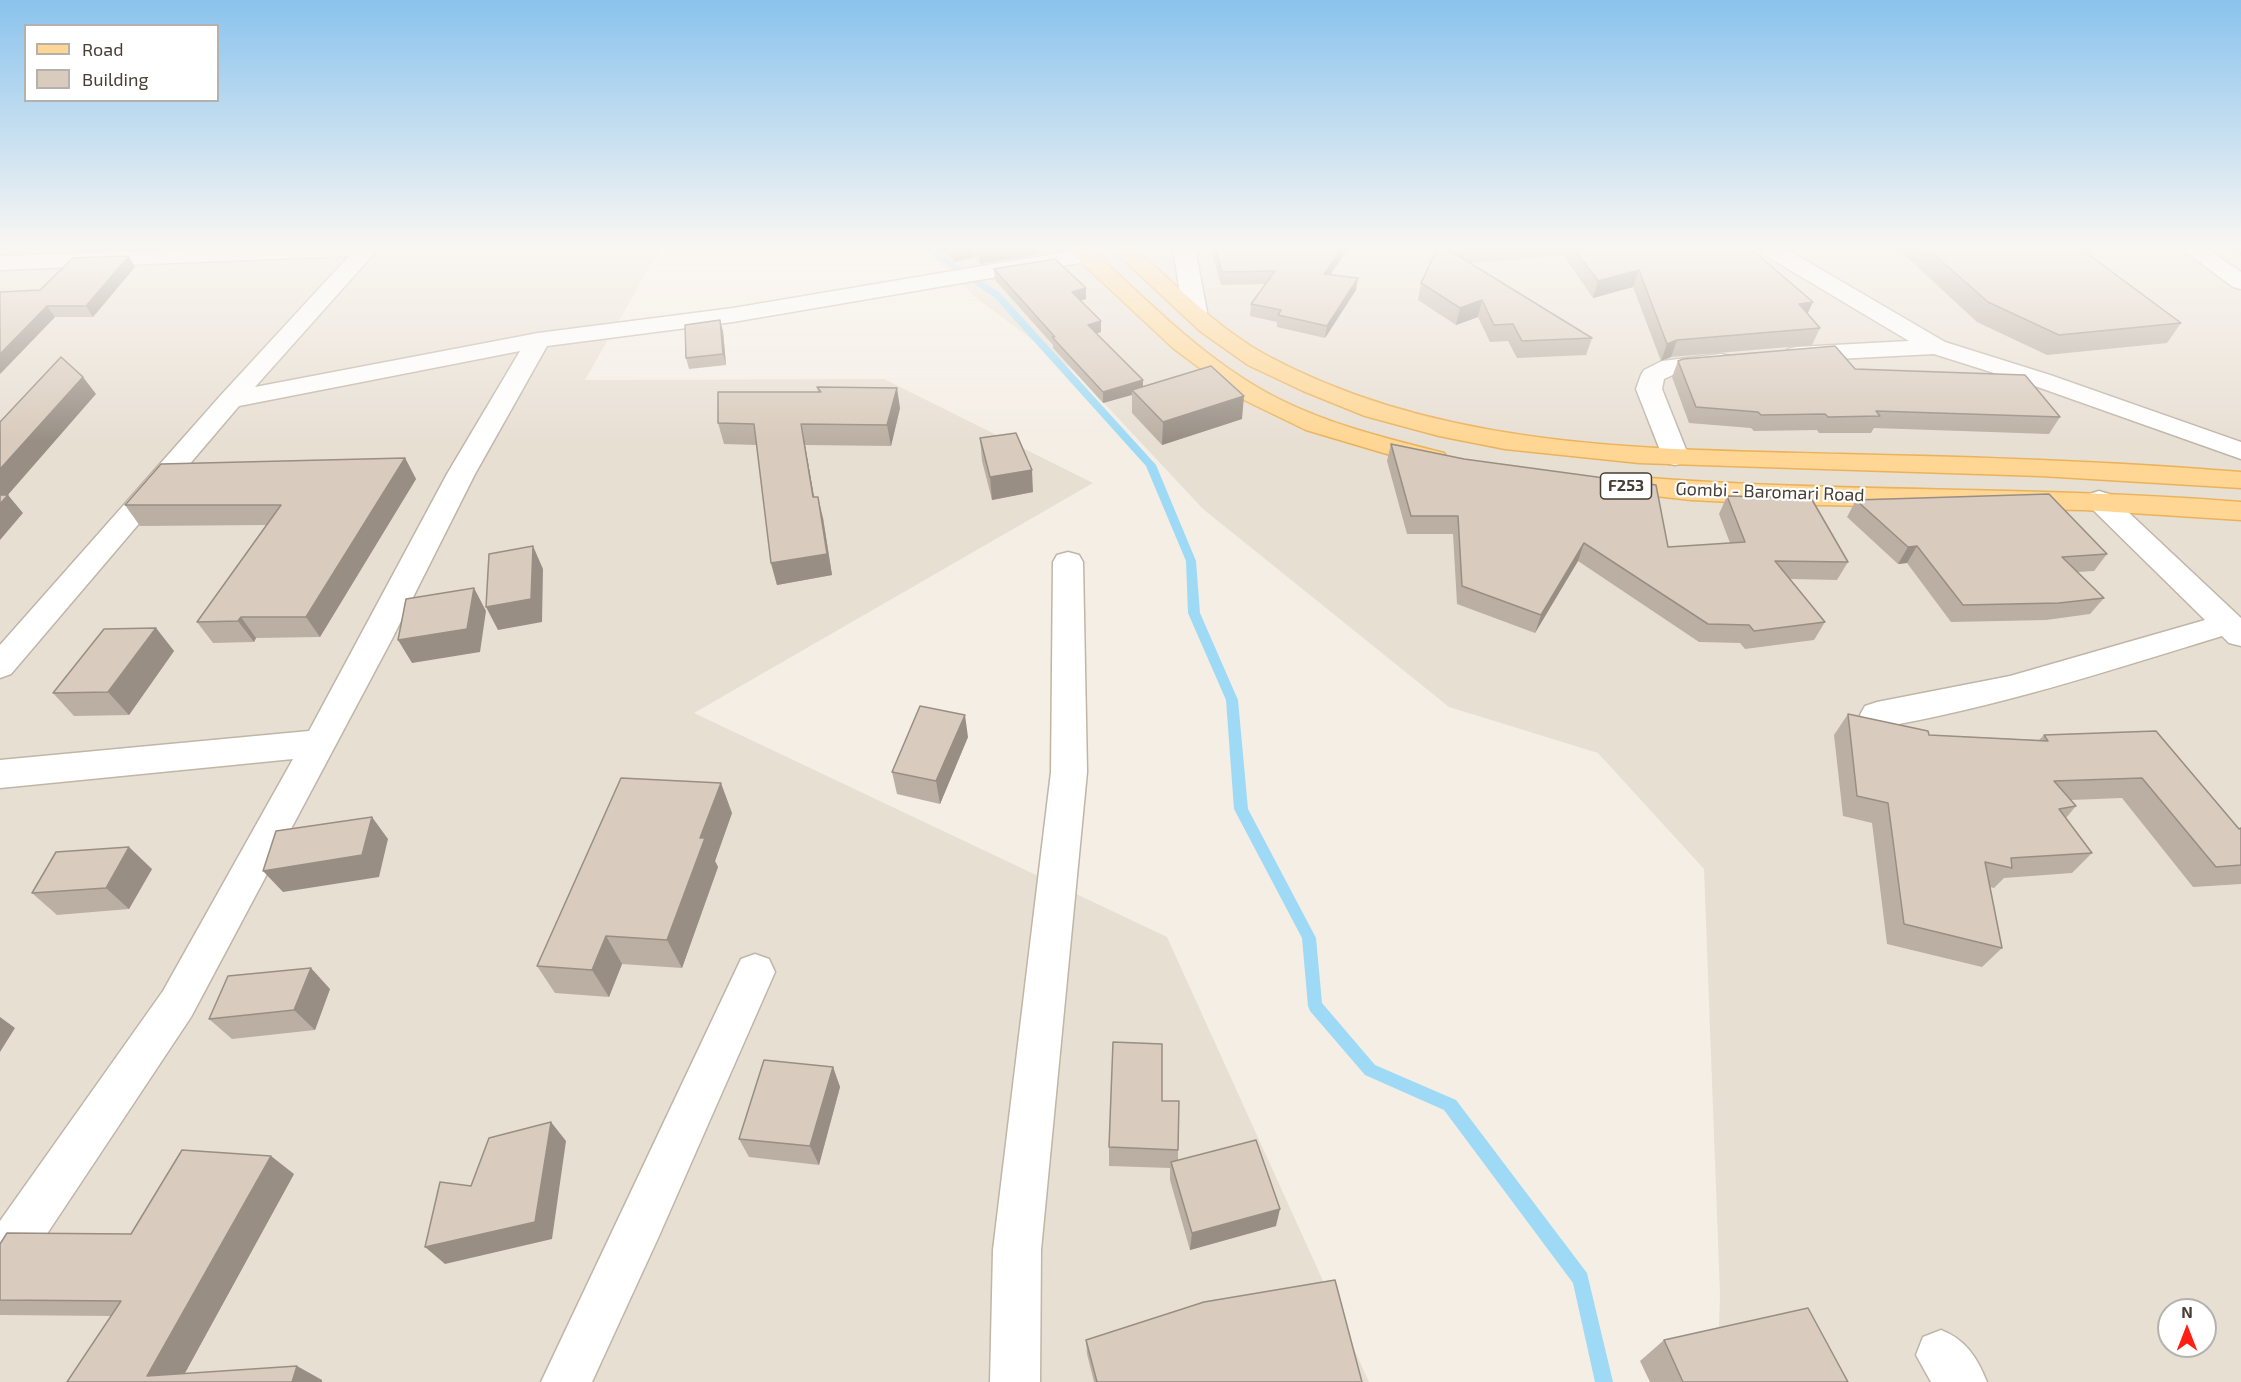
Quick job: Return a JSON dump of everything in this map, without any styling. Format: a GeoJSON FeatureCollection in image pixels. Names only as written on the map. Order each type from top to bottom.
{"type":"FeatureCollection","features":[{"type":"Feature","properties":{"kind":"main road"},"geometry":{"type":"LineString","coordinates":[[1148,313],[1173,337],[1251,394],[1314,423],[1370,442],[1462,465]]}},
{"type":"Feature","properties":{"kind":"main road","name":"Gombi - Baromari Road"},"geometry":{"type":"LineString","coordinates":[[1197,313],[1240,349],[1290,376],[1349,402],[1425,424],[1493,438],[1594,451],[1675,457],[2079,469],[2241,480]]}},
{"type":"Feature","properties":{"kind":"main road","name":"Gombi - Baromari Road"},"geometry":{"type":"LineString","coordinates":[[1587,481],[1656,489],[2098,500],[2241,511]]}},
{"type":"Feature","properties":{"kind":"street"},"geometry":{"type":"LineString","coordinates":[[0,666],[230,400],[308,313]]}},
{"type":"Feature","properties":{"kind":"street"},"geometry":{"type":"LineString","coordinates":[[230,400],[538,340],[741,313]]}},
{"type":"Feature","properties":{"kind":"street"},"geometry":{"type":"LineString","coordinates":[[1880,313],[1936,347],[2064,388],[2241,451]]}},
{"type":"Feature","properties":{"kind":"street"},"geometry":{"type":"LineString","coordinates":[[0,1262],[177,1004],[319,743],[461,474],[538,340]]}},
{"type":"Feature","properties":{"kind":"street"},"geometry":{"type":"LineString","coordinates":[[1675,457],[1649,389],[1653,375],[1671,366],[1936,347]]}},
{"type":"Feature","properties":{"kind":"street"},"geometry":{"type":"LineString","coordinates":[[2098,500],[2234,630]]}},
{"type":"Feature","properties":{"kind":"street"},"geometry":{"type":"LineString","coordinates":[[1015,1382],[1017,1250],[1069,772],[1068,562]]}},
{"type":"Feature","properties":{"kind":"street"},"geometry":{"type":"LineString","coordinates":[[1877,715],[1928,708],[2234,630]]}},
{"type":"Feature","properties":{"kind":"street"},"geometry":{"type":"LineString","coordinates":[[0,774],[319,743]]}},
{"type":"Feature","properties":{"kind":"street"},"geometry":{"type":"LineString","coordinates":[[566,1382],[643,1220],[755,972]]}},
{"type":"Feature","properties":{"kind":"shaded area"},"geometry":{"type":"Polygon","coordinates":[[[0,313],[623,313],[585,380],[884,379],[1093,483],[694,713],[1167,937],[1369,1382],[0,1382],[0,313]]]}},
{"type":"Feature","properties":{"kind":"shaded area"},"geometry":{"type":"Polygon","coordinates":[[[997,313],[2241,313],[2241,1382],[1717,1382],[1720,1295],[1704,869],[1598,753],[1449,707],[1203,509],[1075,372],[997,313]]]}},
{"type":"Feature","properties":{"kind":"building"},"geometry":{"type":"Polygon","coordinates":[[[0,313],[40,313],[0,354],[0,313]]]}},
{"type":"Feature","properties":{"kind":"building"},"geometry":{"type":"Polygon","coordinates":[[[1034,313],[1093,313],[1101,321],[1088,325],[1143,380],[1103,392],[1052,337],[1055,337],[1034,313]]]}},
{"type":"Feature","properties":{"kind":"building"},"geometry":{"type":"Polygon","coordinates":[[[1279,313],[1335,313],[1327,326],[1279,313]]]}},
{"type":"Feature","properties":{"kind":"building"},"geometry":{"type":"Polygon","coordinates":[[[1488,313],[1552,313],[1592,338],[1522,341],[1513,324],[1494,325],[1488,313]]]}},
{"type":"Feature","properties":{"kind":"building"},"geometry":{"type":"Polygon","coordinates":[[[1655,313],[1807,313],[1820,328],[1677,340],[1667,344],[1655,313]]]}},
{"type":"Feature","properties":{"kind":"building"},"geometry":{"type":"Polygon","coordinates":[[[2013,313],[2168,313],[2181,323],[2059,335],[2013,313]]]}},
{"type":"Feature","properties":{"kind":"building"},"geometry":{"type":"Polygon","coordinates":[[[720,320],[723,354],[686,358],[685,325],[720,320]]]}},
{"type":"Feature","properties":{"kind":"building"},"geometry":{"type":"Polygon","coordinates":[[[1835,346],[1855,369],[2025,375],[2060,417],[1876,411],[1880,416],[1828,417],[1825,414],[1761,415],[1758,412],[1696,407],[1678,361],[1835,346]]]}},
{"type":"Feature","properties":{"kind":"building"},"geometry":{"type":"Polygon","coordinates":[[[61,357],[83,377],[0,469],[0,422],[61,357]]]}},
{"type":"Feature","properties":{"kind":"building"},"geometry":{"type":"Polygon","coordinates":[[[1211,366],[1244,396],[1163,422],[1132,390],[1211,366]]]}},
{"type":"Feature","properties":{"kind":"building"},"geometry":{"type":"Polygon","coordinates":[[[817,387],[897,388],[887,425],[801,424],[813,497],[818,497],[827,554],[771,563],[754,424],[718,423],[718,392],[821,392],[817,387]]]}},
{"type":"Feature","properties":{"kind":"building"},"geometry":{"type":"Polygon","coordinates":[[[1016,433],[1032,470],[990,477],[980,438],[1016,433]]]}},
{"type":"Feature","properties":{"kind":"building"},"geometry":{"type":"Polygon","coordinates":[[[1391,444],[1464,459],[1656,485],[1668,547],[1745,542],[1727,496],[1811,498],[1848,562],[1775,561],[1825,622],[1754,631],[1749,625],[1708,624],[1584,543],[1541,615],[1462,586],[1458,516],[1411,516],[1391,444]]]}},
{"type":"Feature","properties":{"kind":"building"},"geometry":{"type":"Polygon","coordinates":[[[405,458],[306,617],[241,617],[238,621],[197,622],[281,505],[125,505],[161,464],[405,458]]]}},
{"type":"Feature","properties":{"kind":"building"},"geometry":{"type":"Polygon","coordinates":[[[2049,494],[2107,554],[2062,557],[2104,598],[2059,603],[1963,605],[1917,546],[1908,547],[1856,500],[2049,494]]]}},
{"type":"Feature","properties":{"kind":"building"},"geometry":{"type":"Polygon","coordinates":[[[0,495],[8,495],[0,504],[0,495]]]}},
{"type":"Feature","properties":{"kind":"building"},"geometry":{"type":"Polygon","coordinates":[[[533,546],[531,599],[486,607],[489,554],[533,546]]]}},
{"type":"Feature","properties":{"kind":"building"},"geometry":{"type":"Polygon","coordinates":[[[474,588],[467,629],[398,640],[406,599],[474,588]]]}},
{"type":"Feature","properties":{"kind":"building"},"geometry":{"type":"Polygon","coordinates":[[[156,628],[108,692],[53,693],[104,629],[156,628]]]}},
{"type":"Feature","properties":{"kind":"building"},"geometry":{"type":"Polygon","coordinates":[[[920,706],[965,715],[936,781],[892,772],[920,706]]]}},
{"type":"Feature","properties":{"kind":"building"},"geometry":{"type":"Polygon","coordinates":[[[1848,714],[1928,731],[1929,735],[2048,741],[2044,735],[2156,731],[2239,829],[2241,828],[2241,865],[2216,867],[2142,778],[2054,781],[2076,806],[2059,809],[2092,853],[2011,858],[2012,868],[1985,862],[2002,948],[1904,924],[1888,803],[1857,796],[1848,714]]]}},
{"type":"Feature","properties":{"kind":"building"},"geometry":{"type":"Polygon","coordinates":[[[621,778],[721,783],[700,838],[705,838],[667,940],[606,936],[592,970],[537,966],[621,778]]]}},
{"type":"Feature","properties":{"kind":"building"},"geometry":{"type":"Polygon","coordinates":[[[372,817],[362,855],[263,871],[276,831],[372,817]]]}},
{"type":"Feature","properties":{"kind":"building"},"geometry":{"type":"Polygon","coordinates":[[[129,847],[106,888],[32,893],[56,852],[129,847]]]}},
{"type":"Feature","properties":{"kind":"building"},"geometry":{"type":"Polygon","coordinates":[[[311,968],[294,1010],[209,1019],[228,976],[311,968]]]}},
{"type":"Feature","properties":{"kind":"building"},"geometry":{"type":"Polygon","coordinates":[[[1113,1042],[1162,1044],[1162,1101],[1179,1101],[1178,1150],[1109,1147],[1113,1042]]]}},
{"type":"Feature","properties":{"kind":"building"},"geometry":{"type":"Polygon","coordinates":[[[764,1060],[833,1067],[810,1146],[739,1139],[764,1060]]]}},
{"type":"Feature","properties":{"kind":"building"},"geometry":{"type":"Polygon","coordinates":[[[551,1122],[535,1222],[425,1247],[440,1182],[471,1186],[489,1138],[551,1122]]]}},
{"type":"Feature","properties":{"kind":"building"},"geometry":{"type":"Polygon","coordinates":[[[1256,1140],[1280,1209],[1192,1233],[1171,1162],[1256,1140]]]}},
{"type":"Feature","properties":{"kind":"building"},"geometry":{"type":"Polygon","coordinates":[[[182,1150],[271,1156],[147,1376],[297,1366],[292,1382],[67,1382],[121,1301],[0,1300],[0,1244],[7,1233],[131,1234],[182,1150]]]}},
{"type":"Feature","properties":{"kind":"building"},"geometry":{"type":"Polygon","coordinates":[[[1335,1280],[1362,1382],[1097,1382],[1086,1340],[1204,1302],[1335,1280]]]}},
{"type":"Feature","properties":{"kind":"building"},"geometry":{"type":"Polygon","coordinates":[[[1808,1308],[1848,1382],[1683,1382],[1664,1340],[1808,1308]]]}},
{"type":"Feature","properties":{"kind":"waterway"},"geometry":{"type":"LineString","coordinates":[[1014,313],[1151,465],[1191,561],[1194,613],[1232,700],[1241,809],[1309,938],[1315,1006],[1370,1070],[1450,1105],[1581,1279],[1604,1382]]}}]}
